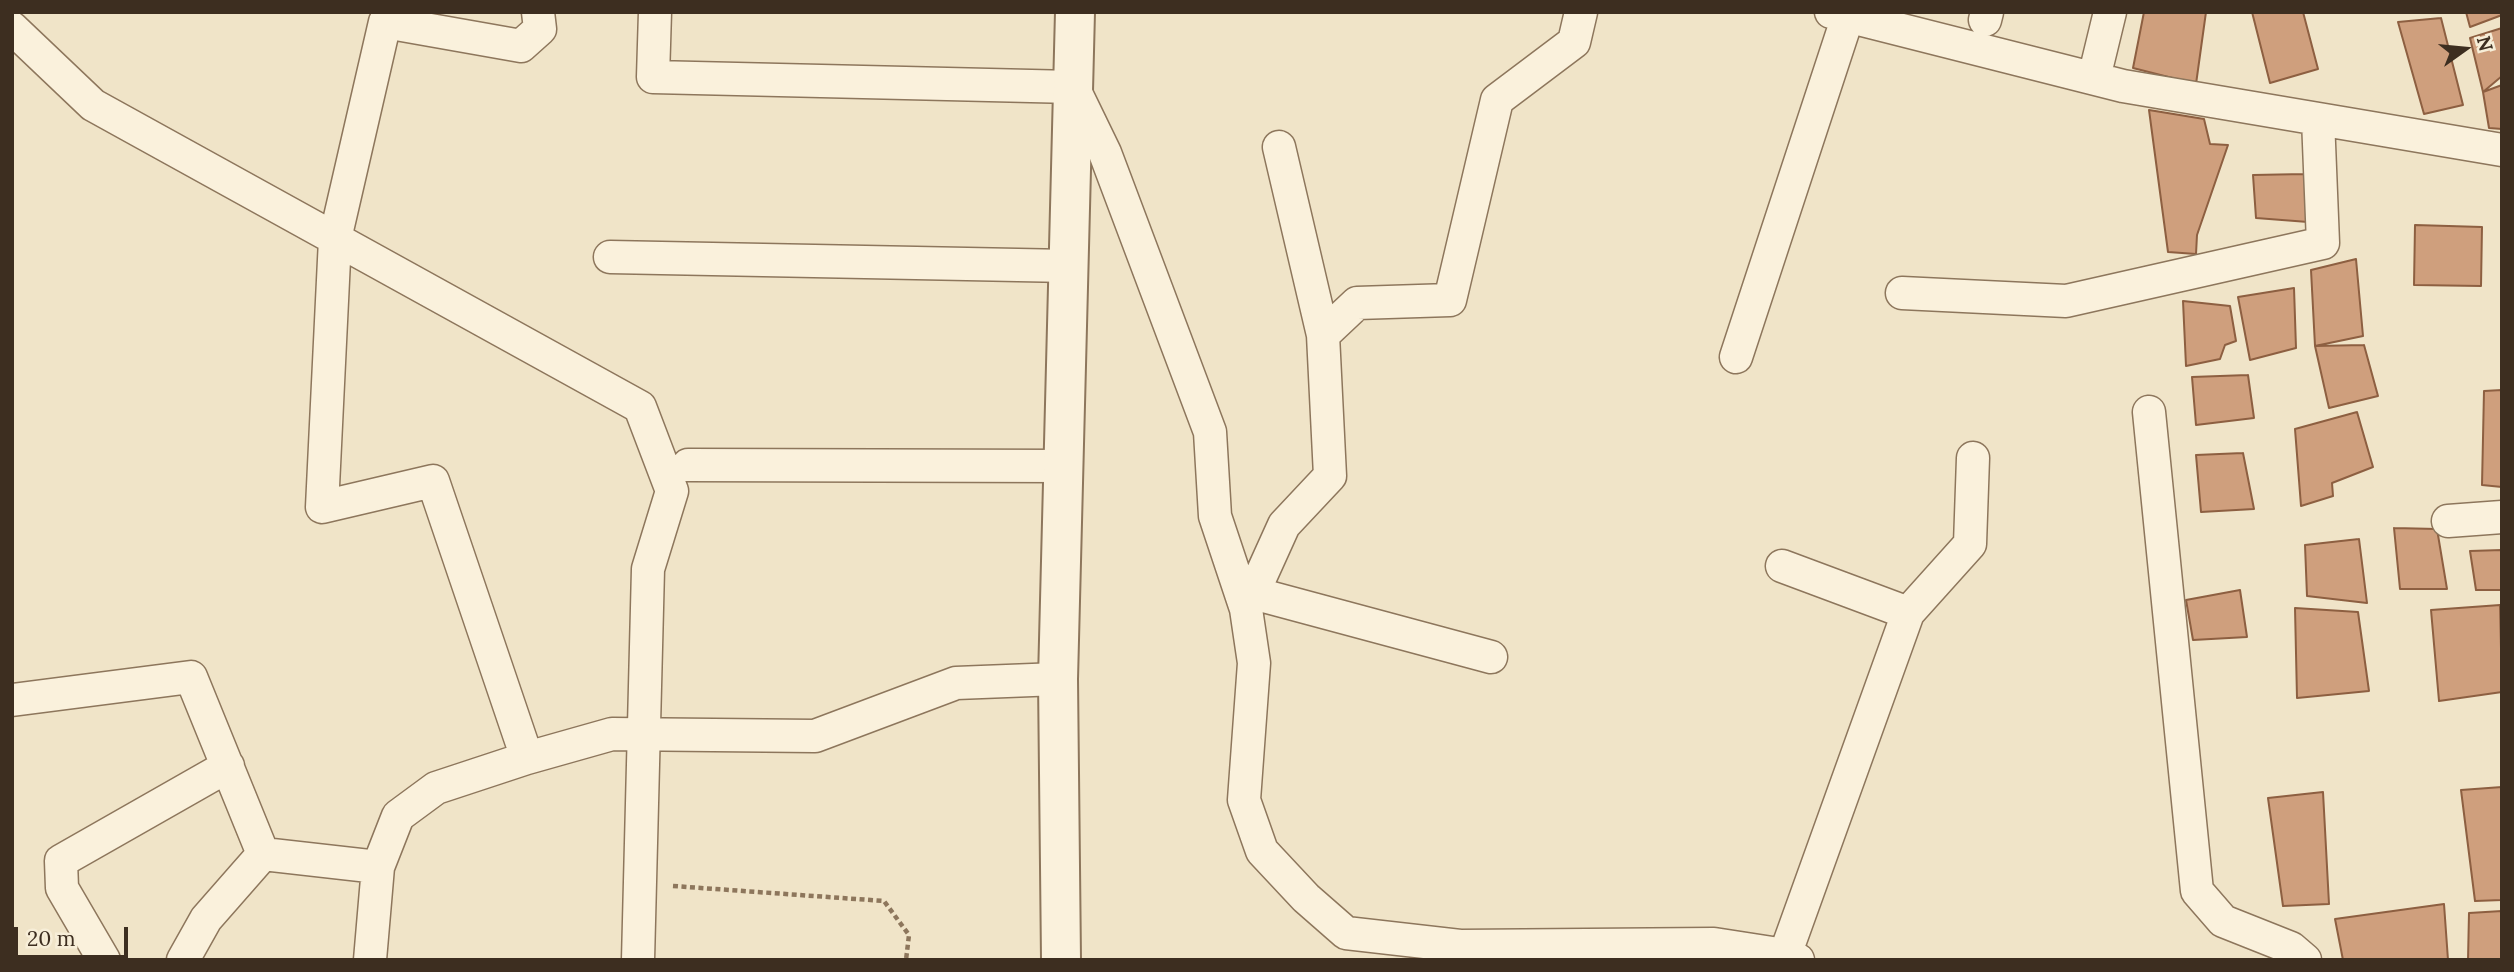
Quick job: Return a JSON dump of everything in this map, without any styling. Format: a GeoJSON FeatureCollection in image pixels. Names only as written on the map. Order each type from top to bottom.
{"type":"FeatureCollection","features":[{"type":"Feature","properties":{"kind":"street"},"geometry":{"type":"LineString","coordinates":[[527,758],[433,481],[322,507],[335,239],[385,22],[521,46],[540,29],[538,12]]}},
{"type":"Feature","properties":{"kind":"street"},"geometry":{"type":"LineString","coordinates":[[655,12],[653,77],[1073,87]]}},
{"type":"Feature","properties":{"kind":"street"},"geometry":{"type":"LineString","coordinates":[[1061,960],[1058,679],[1075,12]]}},
{"type":"Feature","properties":{"kind":"street"},"geometry":{"type":"LineString","coordinates":[[1323,335],[1357,303],[1450,300],[1497,100],[1574,41],[1581,12]]}},
{"type":"Feature","properties":{"kind":"street"},"geometry":{"type":"LineString","coordinates":[[2094,79],[2109,12]]}},
{"type":"Feature","properties":{"kind":"street"},"geometry":{"type":"LineString","coordinates":[[1736,357],[1839,14],[2123,86],[2502,150]]}},
{"type":"Feature","properties":{"kind":"street"},"geometry":{"type":"LineString","coordinates":[[12,28],[93,105],[640,407],[672,491],[648,569],[638,960]]}},
{"type":"Feature","properties":{"kind":"street"},"geometry":{"type":"LineString","coordinates":[[1073,87],[1105,153],[1210,432],[1215,516],[1250,601],[1254,663],[1244,800],[1262,851],[1306,898],[1346,933],[1460,946],[1566,952],[1714,944],[1792,957],[1908,613],[1970,544],[1973,458]]}},
{"type":"Feature","properties":{"kind":"street"},"geometry":{"type":"LineString","coordinates":[[1902,292],[2066,301],[2323,243],[2318,119]]}},
{"type":"Feature","properties":{"kind":"street"},"geometry":{"type":"LineString","coordinates":[[1250,601],[1284,525],[1330,475],[1323,335],[1279,147]]}},
{"type":"Feature","properties":{"kind":"street"},"geometry":{"type":"LineString","coordinates":[[610,257],[1069,266]]}},
{"type":"Feature","properties":{"kind":"street"},"geometry":{"type":"LineString","coordinates":[[2149,412],[2197,891],[2223,921],[2291,948],[2305,960]]}},
{"type":"Feature","properties":{"kind":"street"},"geometry":{"type":"LineString","coordinates":[[688,465],[1064,466]]}},
{"type":"Feature","properties":{"kind":"street"},"geometry":{"type":"LineString","coordinates":[[2448,521],[2502,517]]}},
{"type":"Feature","properties":{"kind":"street"},"geometry":{"type":"LineString","coordinates":[[1782,566],[1908,613]]}},
{"type":"Feature","properties":{"kind":"street"},"geometry":{"type":"LineString","coordinates":[[1250,601],[1491,657]]}},
{"type":"Feature","properties":{"kind":"street"},"geometry":{"type":"LineString","coordinates":[[12,700],[191,677],[263,853]]}},
{"type":"Feature","properties":{"kind":"street"},"geometry":{"type":"LineString","coordinates":[[370,960],[378,867],[398,816],[436,788],[612,734],[815,736],[956,683],[1058,679]]}},
{"type":"Feature","properties":{"kind":"street"},"geometry":{"type":"LineString","coordinates":[[104,960],[62,888],[61,861],[228,766]]}},
{"type":"Feature","properties":{"kind":"street"},"geometry":{"type":"LineString","coordinates":[[263,853],[378,867]]}},
{"type":"Feature","properties":{"kind":"street"},"geometry":{"type":"LineString","coordinates":[[183,960],[206,919],[263,853]]}},
{"type":"Feature","properties":{"kind":"path"},"geometry":{"type":"LineString","coordinates":[[640,883],[884,901],[909,935],[906,960]]}},
{"type":"Feature","properties":{"kind":"building"},"geometry":{"type":"Polygon","coordinates":[[[2144,12],[2206,12],[2196,84],[2133,68],[2144,12]]]}},
{"type":"Feature","properties":{"kind":"building"},"geometry":{"type":"Polygon","coordinates":[[[2252,12],[2303,12],[2318,69],[2270,83],[2252,12]]]}},
{"type":"Feature","properties":{"kind":"building"},"geometry":{"type":"Polygon","coordinates":[[[2466,12],[2502,12],[2502,15],[2470,27],[2466,12]]]}},
{"type":"Feature","properties":{"kind":"building"},"geometry":{"type":"Polygon","coordinates":[[[2441,18],[2463,105],[2424,114],[2398,22],[2441,18]]]}},
{"type":"Feature","properties":{"kind":"building"},"geometry":{"type":"Polygon","coordinates":[[[2502,28],[2502,76],[2483,92],[2470,38],[2502,28]]]}},
{"type":"Feature","properties":{"kind":"building"},"geometry":{"type":"Polygon","coordinates":[[[2502,85],[2502,129],[2489,128],[2483,92],[2502,85]]]}},
{"type":"Feature","properties":{"kind":"building"},"geometry":{"type":"Polygon","coordinates":[[[2149,110],[2204,119],[2210,144],[2228,145],[2197,235],[2196,254],[2168,252],[2149,110]]]}},
{"type":"Feature","properties":{"kind":"building"},"geometry":{"type":"Polygon","coordinates":[[[2305,174],[2308,222],[2256,218],[2253,175],[2305,174]]]}},
{"type":"Feature","properties":{"kind":"building"},"geometry":{"type":"Polygon","coordinates":[[[2415,225],[2482,227],[2481,286],[2414,285],[2415,225]]]}},
{"type":"Feature","properties":{"kind":"building"},"geometry":{"type":"Polygon","coordinates":[[[2356,259],[2363,336],[2315,346],[2311,270],[2356,259]]]}},
{"type":"Feature","properties":{"kind":"building"},"geometry":{"type":"Polygon","coordinates":[[[2294,288],[2296,348],[2250,360],[2238,297],[2294,288]]]}},
{"type":"Feature","properties":{"kind":"building"},"geometry":{"type":"Polygon","coordinates":[[[2183,301],[2230,306],[2236,341],[2225,345],[2220,359],[2186,366],[2183,301]]]}},
{"type":"Feature","properties":{"kind":"building"},"geometry":{"type":"Polygon","coordinates":[[[2364,345],[2378,396],[2329,408],[2315,346],[2364,345]]]}},
{"type":"Feature","properties":{"kind":"building"},"geometry":{"type":"Polygon","coordinates":[[[2248,375],[2254,418],[2196,425],[2192,377],[2248,375]]]}},
{"type":"Feature","properties":{"kind":"building"},"geometry":{"type":"Polygon","coordinates":[[[2502,390],[2502,487],[2482,485],[2484,391],[2502,390]]]}},
{"type":"Feature","properties":{"kind":"building"},"geometry":{"type":"Polygon","coordinates":[[[2357,412],[2373,467],[2332,483],[2333,496],[2301,506],[2295,429],[2357,412]]]}},
{"type":"Feature","properties":{"kind":"building"},"geometry":{"type":"Polygon","coordinates":[[[2243,453],[2254,509],[2201,512],[2196,455],[2243,453]]]}},
{"type":"Feature","properties":{"kind":"building"},"geometry":{"type":"Polygon","coordinates":[[[2394,528],[2437,529],[2447,589],[2400,589],[2394,528]]]}},
{"type":"Feature","properties":{"kind":"building"},"geometry":{"type":"Polygon","coordinates":[[[2359,539],[2367,603],[2307,596],[2305,545],[2359,539]]]}},
{"type":"Feature","properties":{"kind":"building"},"geometry":{"type":"Polygon","coordinates":[[[2502,550],[2502,590],[2476,590],[2470,551],[2502,550]]]}},
{"type":"Feature","properties":{"kind":"building"},"geometry":{"type":"Polygon","coordinates":[[[2240,590],[2247,637],[2193,640],[2186,600],[2240,590]]]}},
{"type":"Feature","properties":{"kind":"building"},"geometry":{"type":"Polygon","coordinates":[[[2500,605],[2502,692],[2439,701],[2431,610],[2500,605]]]}},
{"type":"Feature","properties":{"kind":"building"},"geometry":{"type":"Polygon","coordinates":[[[2295,608],[2358,612],[2369,691],[2297,698],[2295,608]]]}},
{"type":"Feature","properties":{"kind":"building"},"geometry":{"type":"Polygon","coordinates":[[[2502,787],[2502,900],[2475,901],[2461,790],[2502,787]]]}},
{"type":"Feature","properties":{"kind":"building"},"geometry":{"type":"Polygon","coordinates":[[[2323,792],[2329,904],[2283,906],[2268,798],[2323,792]]]}},
{"type":"Feature","properties":{"kind":"building"},"geometry":{"type":"Polygon","coordinates":[[[2444,904],[2448,960],[2343,960],[2335,919],[2444,904]]]}},
{"type":"Feature","properties":{"kind":"building"},"geometry":{"type":"Polygon","coordinates":[[[2502,911],[2502,960],[2468,960],[2469,913],[2502,911]]]}}]}
